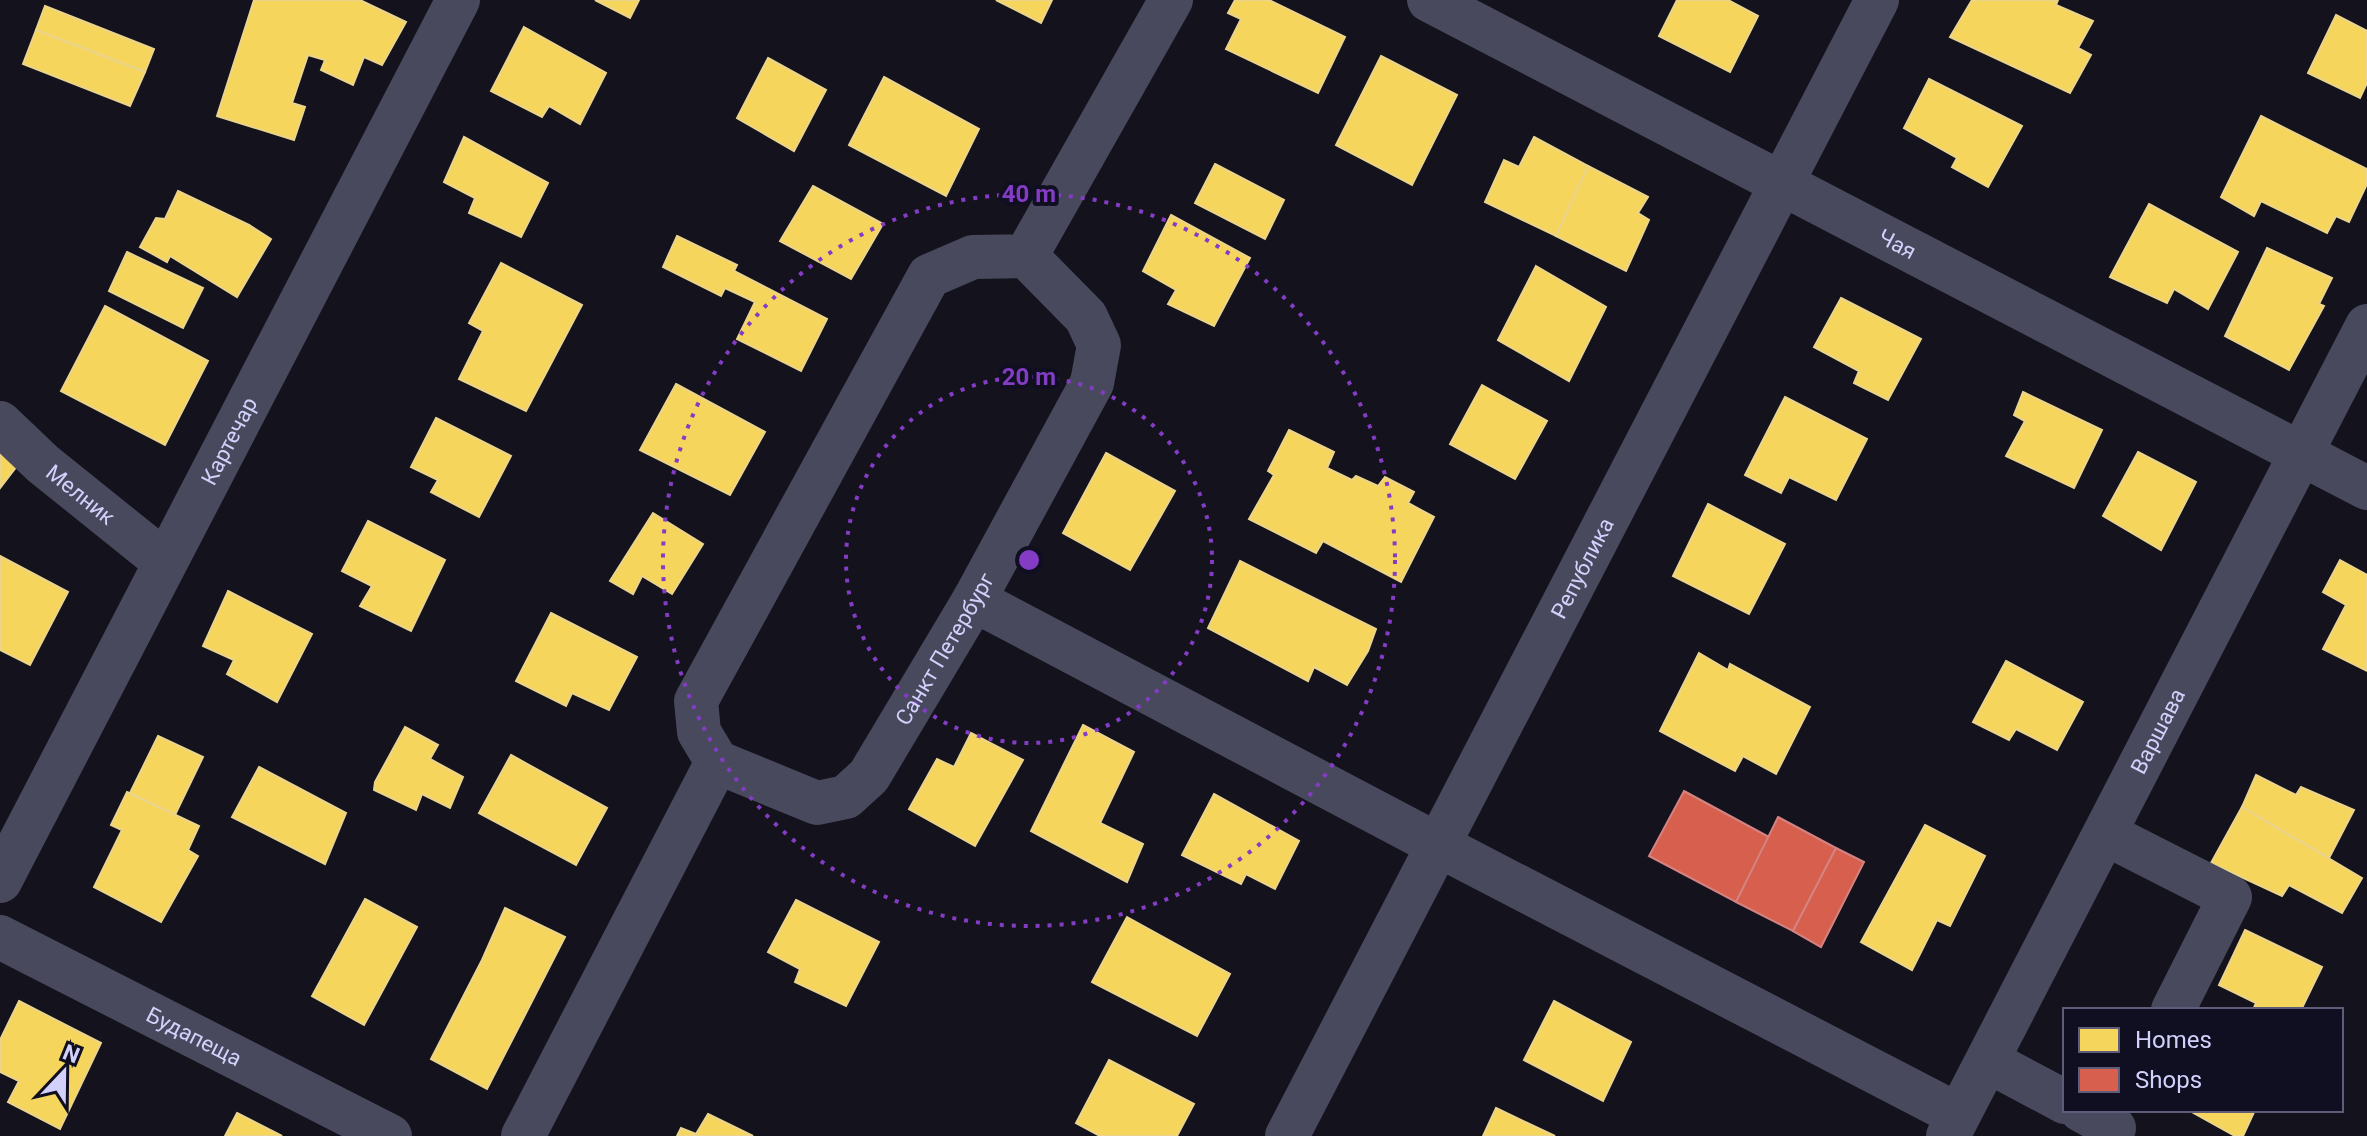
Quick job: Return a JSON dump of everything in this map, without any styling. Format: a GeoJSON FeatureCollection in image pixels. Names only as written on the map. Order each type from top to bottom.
{"type":"FeatureCollection","features":[{"type":"Feature","properties":{"kind":"street","name":"Картечар"},"geometry":{"type":"LineString","coordinates":[[0,881],[458,0]]}},
{"type":"Feature","properties":{"kind":"street"},"geometry":{"type":"LineString","coordinates":[[523,1136],[717,762],[699,732],[696,701],[929,276],[973,257],[1026,256],[1171,0]]}},
{"type":"Feature","properties":{"kind":"street","name":"Чая"},"geometry":{"type":"LineString","coordinates":[[1429,0],[2367,488]]}},
{"type":"Feature","properties":{"kind":"street","name":"Република"},"geometry":{"type":"LineString","coordinates":[[1287,1136],[1877,0]]}},
{"type":"Feature","properties":{"kind":"street","name":"Санкт Петербург"},"geometry":{"type":"LineString","coordinates":[[717,762],[817,803],[846,797],[869,776],[974,600],[1092,383],[1099,345],[1086,317],[1026,256]]}},
{"type":"Feature","properties":{"kind":"street","name":"Варшава"},"geometry":{"type":"LineString","coordinates":[[1953,1126],[2367,326]]}},
{"type":"Feature","properties":{"kind":"street","name":"Мелник"},"geometry":{"type":"LineString","coordinates":[[0,423],[43,464],[165,562]]}},
{"type":"Feature","properties":{"kind":"street"},"geometry":{"type":"LineString","coordinates":[[974,600],[1438,845],[1953,1126]]}},
{"type":"Feature","properties":{"kind":"street"},"geometry":{"type":"LineString","coordinates":[[2106,834],[2230,897],[2174,1008]]}},
{"type":"Feature","properties":{"kind":"street","name":"Будапеща"},"geometry":{"type":"LineString","coordinates":[[0,937],[390,1136]]}},
{"type":"Feature","properties":{"kind":"street"},"geometry":{"type":"LineString","coordinates":[[1988,1061],[2063,1101]]}},
{"type":"Feature","properties":{"kind":"building: Homes"},"geometry":{"type":"Polygon","coordinates":[[[254,0],[360,0],[406,22],[382,65],[364,57],[353,85],[321,70],[325,60],[308,55],[292,103],[305,107],[294,140],[217,116],[254,0]]]}},
{"type":"Feature","properties":{"kind":"building: Homes"},"geometry":{"type":"Polygon","coordinates":[[[595,0],[639,0],[630,18],[595,0]]]}},
{"type":"Feature","properties":{"kind":"building: Homes"},"geometry":{"type":"Polygon","coordinates":[[[996,0],[1052,0],[1041,23],[996,0]]]}},
{"type":"Feature","properties":{"kind":"building: Homes"},"geometry":{"type":"Polygon","coordinates":[[[1235,0],[1269,0],[1345,37],[1318,93],[1226,49],[1241,19],[1228,13],[1235,0]]]}},
{"type":"Feature","properties":{"kind":"building: Homes"},"geometry":{"type":"Polygon","coordinates":[[[1677,0],[1728,0],[1758,16],[1730,72],[1659,36],[1677,0]]]}},
{"type":"Feature","properties":{"kind":"building: Homes"},"geometry":{"type":"Polygon","coordinates":[[[1972,0],[2058,0],[2056,5],[2093,21],[2078,48],[2091,55],[2070,93],[1950,37],[1972,0]]]}},
{"type":"Feature","properties":{"kind":"building: Homes"},"geometry":{"type":"Polygon","coordinates":[[[45,6],[154,49],[145,72],[36,30],[45,6]]]}},
{"type":"Feature","properties":{"kind":"building: Homes"},"geometry":{"type":"Polygon","coordinates":[[[2336,15],[2367,31],[2367,83],[2360,98],[2308,73],[2336,15]]]}},
{"type":"Feature","properties":{"kind":"building: Homes"},"geometry":{"type":"Polygon","coordinates":[[[524,27],[606,73],[580,124],[549,106],[542,117],[491,91],[524,27]]]}},
{"type":"Feature","properties":{"kind":"building: Homes"},"geometry":{"type":"Polygon","coordinates":[[[36,30],[145,72],[130,106],[23,64],[36,30]]]}},
{"type":"Feature","properties":{"kind":"building: Homes"},"geometry":{"type":"Polygon","coordinates":[[[1381,56],[1457,95],[1412,185],[1336,145],[1381,56]]]}},
{"type":"Feature","properties":{"kind":"building: Homes"},"geometry":{"type":"Polygon","coordinates":[[[768,58],[826,90],[794,151],[737,118],[768,58]]]}},
{"type":"Feature","properties":{"kind":"building: Homes"},"geometry":{"type":"Polygon","coordinates":[[[884,77],[979,129],[946,196],[849,145],[884,77]]]}},
{"type":"Feature","properties":{"kind":"building: Homes"},"geometry":{"type":"Polygon","coordinates":[[[1929,79],[2022,126],[1988,187],[1952,167],[1957,158],[1904,128],[1929,79]]]}},
{"type":"Feature","properties":{"kind":"building: Homes"},"geometry":{"type":"Polygon","coordinates":[[[2261,116],[2367,169],[2367,184],[2349,222],[2336,216],[2327,233],[2261,201],[2254,216],[2221,197],[2261,116]]]}},
{"type":"Feature","properties":{"kind":"building: Homes"},"geometry":{"type":"Polygon","coordinates":[[[464,137],[548,183],[521,237],[469,213],[475,198],[444,182],[464,137]]]}},
{"type":"Feature","properties":{"kind":"building: Homes"},"geometry":{"type":"Polygon","coordinates":[[[1534,137],[1588,166],[1556,236],[1485,202],[1504,160],[1519,167],[1534,137]]]}},
{"type":"Feature","properties":{"kind":"building: Homes"},"geometry":{"type":"Polygon","coordinates":[[[1215,164],[1284,200],[1265,239],[1195,203],[1215,164]]]}},
{"type":"Feature","properties":{"kind":"building: Homes"},"geometry":{"type":"Polygon","coordinates":[[[1588,166],[1648,197],[1638,213],[1649,220],[1626,271],[1556,236],[1588,166]]]}},
{"type":"Feature","properties":{"kind":"building: Homes"},"geometry":{"type":"Polygon","coordinates":[[[813,186],[883,224],[851,279],[780,241],[813,186]]]}},
{"type":"Feature","properties":{"kind":"building: Homes"},"geometry":{"type":"Polygon","coordinates":[[[178,191],[271,239],[237,297],[170,256],[167,262],[140,247],[156,218],[165,219],[178,191]]]}},
{"type":"Feature","properties":{"kind":"building: Homes"},"geometry":{"type":"Polygon","coordinates":[[[2149,204],[2238,252],[2208,309],[2174,289],[2167,303],[2110,277],[2149,204]]]}},
{"type":"Feature","properties":{"kind":"building: Homes"},"geometry":{"type":"Polygon","coordinates":[[[1171,215],[1250,258],[1214,326],[1168,304],[1176,290],[1143,271],[1171,215]]]}},
{"type":"Feature","properties":{"kind":"building: Homes"},"geometry":{"type":"Polygon","coordinates":[[[677,236],[737,265],[734,271],[827,319],[801,371],[737,339],[755,302],[725,288],[721,296],[663,267],[677,236]]]}},
{"type":"Feature","properties":{"kind":"building: Homes"},"geometry":{"type":"Polygon","coordinates":[[[2267,248],[2332,278],[2319,304],[2324,306],[2289,370],[2225,336],[2267,248]]]}},
{"type":"Feature","properties":{"kind":"building: Homes"},"geometry":{"type":"Polygon","coordinates":[[[127,252],[203,288],[183,328],[109,291],[127,252]]]}},
{"type":"Feature","properties":{"kind":"building: Homes"},"geometry":{"type":"Polygon","coordinates":[[[501,263],[582,305],[526,411],[459,379],[483,331],[469,323],[501,263]]]}},
{"type":"Feature","properties":{"kind":"building: Homes"},"geometry":{"type":"Polygon","coordinates":[[[1536,266],[1606,307],[1569,381],[1498,340],[1536,266]]]}},
{"type":"Feature","properties":{"kind":"building: Homes"},"geometry":{"type":"Polygon","coordinates":[[[1841,298],[1921,339],[1888,400],[1854,383],[1859,371],[1814,347],[1841,298]]]}},
{"type":"Feature","properties":{"kind":"building: Homes"},"geometry":{"type":"Polygon","coordinates":[[[105,306],[208,361],[165,445],[61,391],[105,306]]]}},
{"type":"Feature","properties":{"kind":"building: Homes"},"geometry":{"type":"Polygon","coordinates":[[[676,384],[765,432],[730,495],[640,450],[676,384]]]}},
{"type":"Feature","properties":{"kind":"building: Homes"},"geometry":{"type":"Polygon","coordinates":[[[1482,385],[1547,421],[1515,479],[1450,444],[1482,385]]]}},
{"type":"Feature","properties":{"kind":"building: Homes"},"geometry":{"type":"Polygon","coordinates":[[[2023,392],[2102,430],[2074,488],[2006,456],[2025,421],[2014,415],[2023,392]]]}},
{"type":"Feature","properties":{"kind":"building: Homes"},"geometry":{"type":"Polygon","coordinates":[[[1785,397],[1867,439],[1836,500],[1789,477],[1781,493],[1745,475],[1785,397]]]}},
{"type":"Feature","properties":{"kind":"building: Homes"},"geometry":{"type":"Polygon","coordinates":[[[436,418],[511,456],[479,517],[431,492],[438,480],[411,467],[436,418]]]}},
{"type":"Feature","properties":{"kind":"building: Homes"},"geometry":{"type":"Polygon","coordinates":[[[1289,430],[1334,452],[1327,468],[1352,480],[1356,476],[1378,486],[1385,477],[1414,492],[1408,503],[1434,517],[1401,582],[1323,541],[1316,553],[1249,519],[1274,475],[1268,471],[1289,430]]]}},
{"type":"Feature","properties":{"kind":"building: Homes"},"geometry":{"type":"Polygon","coordinates":[[[2138,452],[2196,482],[2161,550],[2103,516],[2138,452]]]}},
{"type":"Feature","properties":{"kind":"building: Homes"},"geometry":{"type":"Polygon","coordinates":[[[0,453],[17,466],[0,488],[0,453]]]}},
{"type":"Feature","properties":{"kind":"building: Homes"},"geometry":{"type":"Polygon","coordinates":[[[1106,453],[1175,491],[1130,570],[1063,533],[1106,453]]]}},
{"type":"Feature","properties":{"kind":"building: Homes"},"geometry":{"type":"Polygon","coordinates":[[[1708,504],[1785,544],[1749,614],[1673,576],[1708,504]]]}},
{"type":"Feature","properties":{"kind":"building: Homes"},"geometry":{"type":"Polygon","coordinates":[[[653,513],[703,544],[672,594],[642,576],[633,594],[610,581],[653,513]]]}},
{"type":"Feature","properties":{"kind":"building: Homes"},"geometry":{"type":"Polygon","coordinates":[[[368,521],[445,560],[411,631],[360,606],[372,586],[342,571],[368,521]]]}},
{"type":"Feature","properties":{"kind":"building: Homes"},"geometry":{"type":"Polygon","coordinates":[[[0,556],[68,592],[30,665],[0,650],[0,556]]]}},
{"type":"Feature","properties":{"kind":"building: Homes"},"geometry":{"type":"Polygon","coordinates":[[[2340,560],[2367,575],[2367,671],[2323,649],[2346,605],[2323,592],[2340,560]]]}},
{"type":"Feature","properties":{"kind":"building: Homes"},"geometry":{"type":"Polygon","coordinates":[[[1240,561],[1376,629],[1368,651],[1347,685],[1314,667],[1308,681],[1208,628],[1240,561]]]}},
{"type":"Feature","properties":{"kind":"building: Homes"},"geometry":{"type":"Polygon","coordinates":[[[228,591],[312,634],[277,702],[227,674],[234,660],[203,646],[228,591]]]}},
{"type":"Feature","properties":{"kind":"building: Homes"},"geometry":{"type":"Polygon","coordinates":[[[551,613],[637,657],[609,710],[572,693],[566,706],[516,681],[551,613]]]}},
{"type":"Feature","properties":{"kind":"building: Homes"},"geometry":{"type":"Polygon","coordinates":[[[1699,653],[1728,670],[1730,664],[1810,707],[1776,774],[1743,756],[1735,771],[1660,731],[1699,653]]]}},
{"type":"Feature","properties":{"kind":"building: Homes"},"geometry":{"type":"Polygon","coordinates":[[[2006,661],[2083,702],[2057,750],[2016,729],[2009,740],[1973,722],[2006,661]]]}},
{"type":"Feature","properties":{"kind":"building: Homes"},"geometry":{"type":"Polygon","coordinates":[[[1083,725],[1134,752],[1100,823],[1143,844],[1127,882],[1031,831],[1083,725]]]}},
{"type":"Feature","properties":{"kind":"building: Homes"},"geometry":{"type":"Polygon","coordinates":[[[405,727],[438,745],[430,759],[463,777],[450,808],[422,794],[416,810],[374,790],[375,782],[405,727]]]}},
{"type":"Feature","properties":{"kind":"building: Homes"},"geometry":{"type":"Polygon","coordinates":[[[971,733],[1023,760],[975,846],[909,809],[937,759],[954,767],[971,733]]]}},
{"type":"Feature","properties":{"kind":"building: Homes"},"geometry":{"type":"Polygon","coordinates":[[[158,736],[203,757],[175,815],[130,793],[158,736]]]}},
{"type":"Feature","properties":{"kind":"building: Homes"},"geometry":{"type":"Polygon","coordinates":[[[511,755],[607,808],[576,865],[479,813],[511,755]]]}},
{"type":"Feature","properties":{"kind":"building: Homes"},"geometry":{"type":"Polygon","coordinates":[[[259,767],[346,813],[325,864],[232,817],[259,767]]]}},
{"type":"Feature","properties":{"kind":"building: Homes"},"geometry":{"type":"Polygon","coordinates":[[[2256,775],[2296,795],[2301,787],[2354,810],[2329,858],[2242,807],[2256,775]]]}},
{"type":"Feature","properties":{"kind":"building: Homes"},"geometry":{"type":"Polygon","coordinates":[[[127,792],[199,826],[188,850],[198,856],[161,922],[94,887],[122,830],[111,825],[127,792]]]}},
{"type":"Feature","properties":{"kind":"building: Homes"},"geometry":{"type":"Polygon","coordinates":[[[1214,794],[1299,841],[1275,889],[1246,874],[1241,884],[1182,855],[1214,794]]]}},
{"type":"Feature","properties":{"kind":"building: Homes"},"geometry":{"type":"Polygon","coordinates":[[[2242,807],[2362,878],[2342,913],[2289,885],[2282,896],[2211,863],[2242,807]]]}},
{"type":"Feature","properties":{"kind":"building: Homes"},"geometry":{"type":"Polygon","coordinates":[[[1925,825],[1985,856],[1950,926],[1937,920],[1912,970],[1861,942],[1925,825]]]}},
{"type":"Feature","properties":{"kind":"building: Homes"},"geometry":{"type":"Polygon","coordinates":[[[365,899],[417,927],[364,1025],[312,996],[365,899]]]}},
{"type":"Feature","properties":{"kind":"building: Homes"},"geometry":{"type":"Polygon","coordinates":[[[796,900],[879,942],[846,1006],[795,982],[800,969],[768,952],[796,900]]]}},
{"type":"Feature","properties":{"kind":"building: Homes"},"geometry":{"type":"Polygon","coordinates":[[[505,908],[565,937],[487,1089],[431,1059],[505,908]]]}},
{"type":"Feature","properties":{"kind":"building: Homes"},"geometry":{"type":"Polygon","coordinates":[[[1127,917],[1230,974],[1197,1036],[1092,982],[1127,917]]]}},
{"type":"Feature","properties":{"kind":"building: Homes"},"geometry":{"type":"Polygon","coordinates":[[[2245,930],[2322,967],[2302,1008],[2254,1008],[2256,1003],[2219,985],[2245,930]]]}},
{"type":"Feature","properties":{"kind":"building: Homes"},"geometry":{"type":"Polygon","coordinates":[[[19,1001],[101,1043],[60,1129],[8,1102],[19,1081],[0,1072],[0,1040],[19,1001]]]}},
{"type":"Feature","properties":{"kind":"building: Homes"},"geometry":{"type":"Polygon","coordinates":[[[1554,1001],[1631,1042],[1603,1101],[1524,1060],[1554,1001]]]}},
{"type":"Feature","properties":{"kind":"building: Homes"},"geometry":{"type":"Polygon","coordinates":[[[1109,1060],[1194,1104],[1177,1136],[1100,1136],[1076,1123],[1109,1060]]]}},
{"type":"Feature","properties":{"kind":"building: Homes"},"geometry":{"type":"Polygon","coordinates":[[[1496,1108],[1555,1136],[1483,1136],[1496,1108]]]}},
{"type":"Feature","properties":{"kind":"building: Homes"},"geometry":{"type":"Polygon","coordinates":[[[2192,1112],[2254,1112],[2243,1136],[2235,1136],[2192,1112]]]}},
{"type":"Feature","properties":{"kind":"building: Homes"},"geometry":{"type":"Polygon","coordinates":[[[237,1113],[282,1136],[225,1136],[237,1113]]]}},
{"type":"Feature","properties":{"kind":"building: Homes"},"geometry":{"type":"Polygon","coordinates":[[[708,1114],[753,1136],[677,1136],[681,1128],[696,1134],[708,1114]]]}},
{"type":"Feature","properties":{"kind":"building: Shops"},"geometry":{"type":"Polygon","coordinates":[[[1684,791],[1769,837],[1736,902],[1649,856],[1684,791]]]}},
{"type":"Feature","properties":{"kind":"building: Shops"},"geometry":{"type":"Polygon","coordinates":[[[1778,817],[1836,848],[1793,931],[1736,902],[1778,817]]]}},
{"type":"Feature","properties":{"kind":"building: Shops"},"geometry":{"type":"Polygon","coordinates":[[[1836,848],[1864,862],[1821,947],[1793,931],[1836,848]]]}}]}
